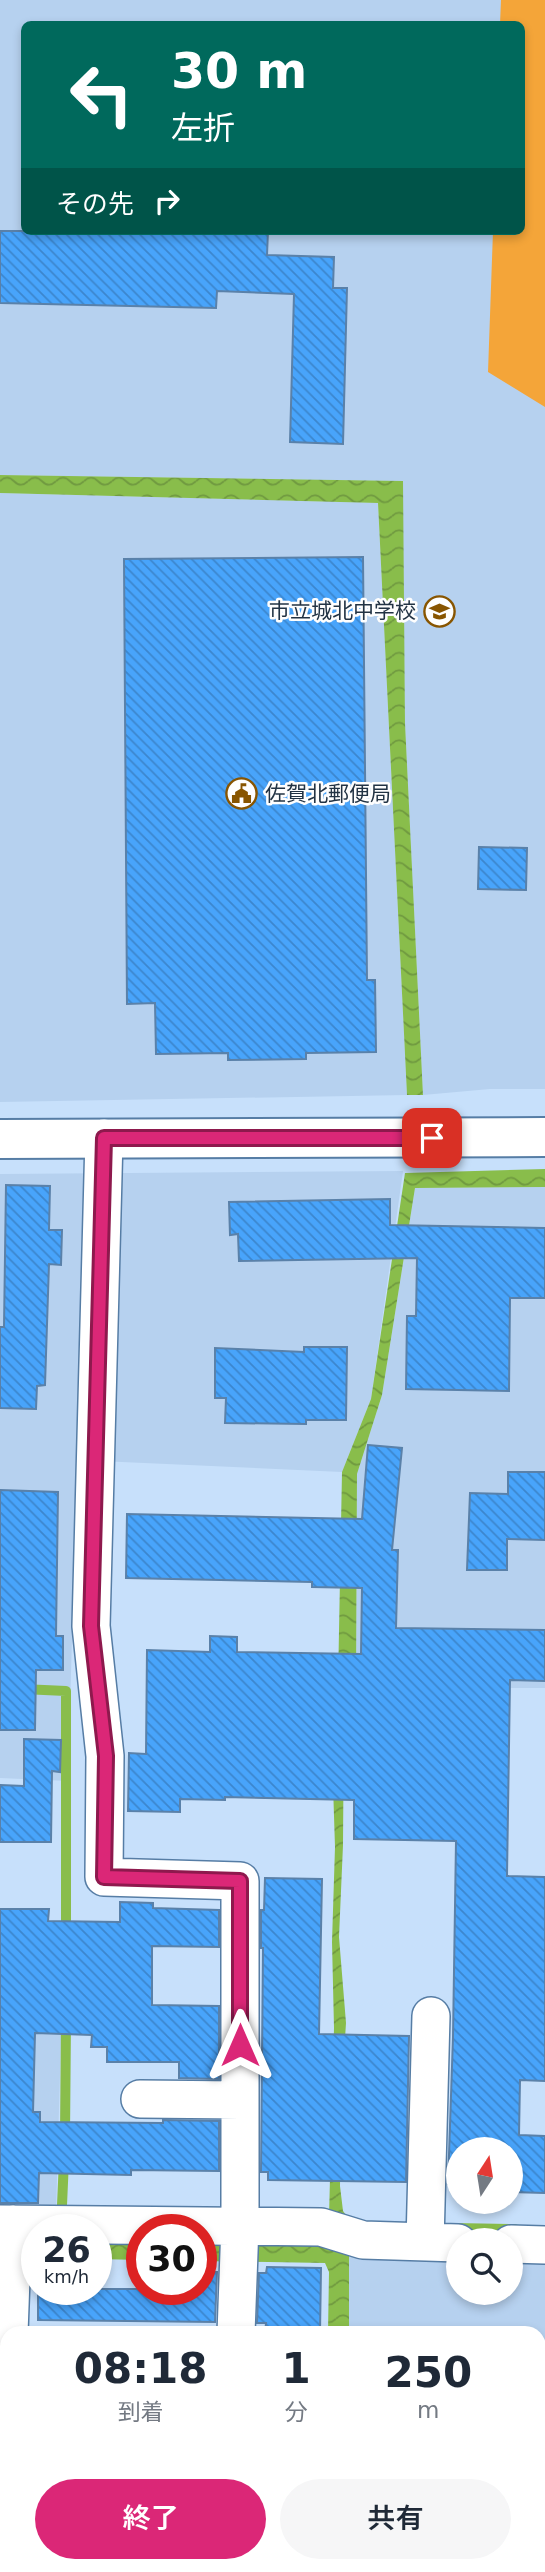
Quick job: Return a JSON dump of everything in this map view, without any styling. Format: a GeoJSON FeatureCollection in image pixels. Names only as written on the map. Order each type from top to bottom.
{"type":"FeatureCollection","features":[{"type":"Feature","properties":{"kind":"street"},"geometry":{"type":"LineString","coordinates":[[0,1139],[545,1137]]}},
{"type":"Feature","properties":{"kind":"street"},"geometry":{"type":"LineString","coordinates":[[104,1138],[91,1626],[106,1756],[104,1877],[240,1881],[240,2225],[236,2326]]}},
{"type":"Feature","properties":{"kind":"street"},"geometry":{"type":"LineString","coordinates":[[9,2326],[12,2269],[6,2224],[321,2227],[363,2240],[436,2232],[431,2016]]}},
{"type":"Feature","properties":{"kind":"street"},"geometry":{"type":"LineString","coordinates":[[140,2099],[240,2100]]}},
{"type":"Feature","properties":{"kind":"street"},"geometry":{"type":"LineString","coordinates":[[523,2244],[545,2245]]}},
{"type":"Feature","properties":{"kind":"shaded area","name":"市立城北中学校"},"geometry":{"type":"Polygon","coordinates":[[[0,0],[545,0],[545,1089],[490,1089],[423,1095],[405,723],[402,481],[0,475],[0,0]]]}},
{"type":"Feature","properties":{"kind":"shaded area"},"geometry":{"type":"Polygon","coordinates":[[[501,0],[545,0],[545,407],[488,372],[493,235],[525,235],[525,21],[500,21],[501,0]]]}},
{"type":"Feature","properties":{"kind":"shaded area"},"geometry":{"type":"Polygon","coordinates":[[[0,493],[378,503],[407,1095],[0,1102],[0,493]]]}},
{"type":"Feature","properties":{"kind":"shaded area"},"geometry":{"type":"Polygon","coordinates":[[[403,1171],[371,1399],[342,1472],[77,1460],[68,1781],[0,1778],[0,1174],[403,1171]]]}},
{"type":"Feature","properties":{"kind":"shaded area"},"geometry":{"type":"Polygon","coordinates":[[[545,1187],[545,1688],[356,1688],[357,1474],[382,1395],[415,1188],[545,1187]]]}},
{"type":"Feature","properties":{"kind":"shaded area"},"geometry":{"type":"Polygon","coordinates":[[[0,1968],[63,1969],[56,2214],[0,2214],[0,1968]]]}},
{"type":"Feature","properties":{"kind":"shaded area"},"geometry":{"type":"Polygon","coordinates":[[[343,2249],[446,2252],[446,2305],[523,2305],[523,2254],[545,2255],[545,2326],[341,2326],[343,2249]]]}},
{"type":"Feature","properties":{"kind":"water"},"geometry":{"type":"Polygon","coordinates":[[[0,475],[403,481],[405,723],[423,1095],[407,1095],[378,503],[0,493],[0,475]]]}},
{"type":"Feature","properties":{"kind":"water"},"geometry":{"type":"Polygon","coordinates":[[[545,1169],[545,1187],[415,1188],[382,1395],[357,1474],[356,1688],[344,1708],[339,1937],[346,2023],[341,2100],[340,2186],[343,2211],[349,2219],[349,2326],[328,2326],[329,2272],[325,2263],[217,2261],[217,2236],[329,2216],[335,1847],[331,1723],[338,1684],[342,1472],[371,1399],[405,1173],[545,1169]]]}},
{"type":"Feature","properties":{"kind":"water"},"geometry":{"type":"Polygon","coordinates":[[[112,2237],[126,2238],[126,2260],[112,2259],[112,2237]]]}},
{"type":"Feature","properties":{"kind":"building"},"geometry":{"type":"Polygon","coordinates":[[[0,231],[21,231],[21,235],[268,235],[267,255],[334,257],[333,288],[347,288],[343,444],[290,442],[294,294],[217,291],[216,308],[0,303],[0,231]]]}},
{"type":"Feature","properties":{"kind":"building"},"geometry":{"type":"Polygon","coordinates":[[[363,557],[367,980],[375,980],[376,1052],[306,1053],[306,1059],[228,1060],[228,1053],[156,1054],[155,1003],[127,1004],[124,559],[363,557]]]}},
{"type":"Feature","properties":{"kind":"building"},"geometry":{"type":"Polygon","coordinates":[[[479,847],[527,848],[526,890],[478,889],[479,847]]]}},
{"type":"Feature","properties":{"kind":"building"},"geometry":{"type":"Polygon","coordinates":[[[6,1185],[50,1186],[49,1230],[62,1230],[61,1265],[49,1264],[45,1385],[37,1386],[36,1409],[0,1408],[0,1327],[4,1327],[6,1185]]]}},
{"type":"Feature","properties":{"kind":"building"},"geometry":{"type":"Polygon","coordinates":[[[390,1199],[390,1225],[545,1228],[545,1298],[510,1298],[509,1391],[406,1389],[407,1316],[416,1316],[417,1258],[239,1261],[238,1234],[230,1235],[229,1202],[390,1199]]]}},
{"type":"Feature","properties":{"kind":"building"},"geometry":{"type":"Polygon","coordinates":[[[304,1347],[347,1347],[346,1420],[306,1420],[306,1424],[225,1423],[226,1398],[215,1398],[215,1348],[304,1352],[304,1347]]]}},
{"type":"Feature","properties":{"kind":"building"},"geometry":{"type":"Polygon","coordinates":[[[368,1445],[402,1448],[392,1550],[398,1550],[396,1628],[545,1630],[545,1681],[510,1680],[507,1876],[545,1877],[545,2081],[520,2080],[519,2135],[545,2136],[545,2193],[523,2192],[523,2137],[450,2137],[456,1841],[354,1839],[354,1800],[225,1797],[225,1800],[180,1799],[180,1812],[128,1811],[129,1753],[146,1754],[147,1650],[210,1652],[210,1636],[237,1637],[237,1652],[361,1654],[362,1588],[312,1587],[312,1582],[126,1578],[127,1514],[362,1519],[368,1445]]]}},
{"type":"Feature","properties":{"kind":"building"},"geometry":{"type":"Polygon","coordinates":[[[508,1472],[545,1472],[545,1540],[507,1539],[507,1570],[467,1570],[470,1493],[508,1494],[508,1472]]]}},
{"type":"Feature","properties":{"kind":"building"},"geometry":{"type":"Polygon","coordinates":[[[0,1490],[58,1492],[56,1636],[63,1636],[63,1670],[36,1670],[35,1730],[0,1730],[0,1490]]]}},
{"type":"Feature","properties":{"kind":"building"},"geometry":{"type":"Polygon","coordinates":[[[24,1739],[61,1740],[60,1772],[52,1771],[51,1842],[0,1842],[0,1785],[24,1786],[24,1739]]]}},
{"type":"Feature","properties":{"kind":"building"},"geometry":{"type":"Polygon","coordinates":[[[265,1878],[322,1879],[319,2034],[409,2036],[406,2182],[268,2180],[268,2172],[261,2172],[261,1910],[264,1910],[265,1878]]]}},
{"type":"Feature","properties":{"kind":"building"},"geometry":{"type":"Polygon","coordinates":[[[120,1902],[153,1903],[153,1908],[219,1910],[219,1947],[152,1946],[152,2005],[219,2006],[219,2079],[179,2078],[179,2062],[107,2062],[107,2047],[91,2047],[92,2035],[35,2033],[33,2112],[40,2112],[40,2122],[219,2121],[219,2171],[131,2170],[131,2175],[39,2173],[38,2203],[0,2203],[0,1909],[49,1909],[48,1921],[120,1922],[120,1902]]]}},
{"type":"Feature","properties":{"kind":"building"},"geometry":{"type":"Polygon","coordinates":[[[267,2267],[321,2268],[320,2326],[266,2326],[266,2323],[257,2323],[259,2273],[266,2273],[267,2267]]]}},
{"type":"Feature","properties":{"kind":"building"},"geometry":{"type":"Polygon","coordinates":[[[112,2289],[126,2289],[126,2305],[216,2305],[215,2322],[38,2320],[38,2305],[112,2305],[112,2289]]]}},
{"type":"Feature","properties":{"kind":"waterway"},"geometry":{"type":"LineString","coordinates":[[0,1688],[66,1691],[66,1934]]}},
{"type":"Feature","properties":{"kind":"waterway"},"geometry":{"type":"LineString","coordinates":[[65,2137],[66,2020]]}},
{"type":"Feature","properties":{"kind":"waterway"},"geometry":{"type":"LineString","coordinates":[[62,2205],[64,2160]]}},
{"type":"Feature","properties":{"kind":"place","name":"市立城北中学校"},"geometry":{"type":"Point","coordinates":[439,611]}},
{"type":"Feature","properties":{"kind":"place","name":"佐賀北郵便局"},"geometry":{"type":"Point","coordinates":[242,794]}},
{"type":"Feature","properties":{"kind":"route"},"geometry":{"type":"LineString","coordinates":[[240,2045],[240,1881],[104,1877],[106,1756],[91,1626],[104,1138],[432,1138]]}}]}
